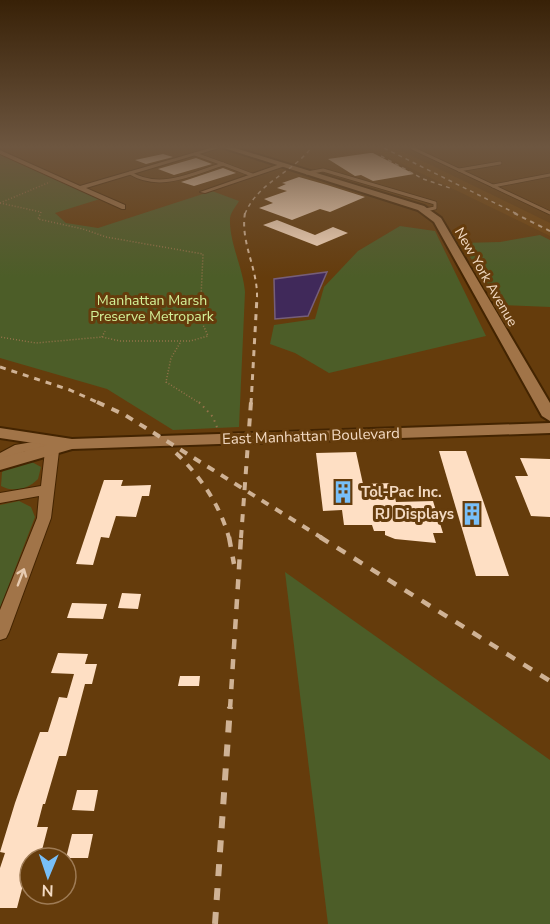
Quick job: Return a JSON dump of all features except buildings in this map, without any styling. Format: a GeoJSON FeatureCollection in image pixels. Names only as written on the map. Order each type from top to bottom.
{"type":"FeatureCollection","features":[{"type":"Feature","properties":{"kind":"street"},"geometry":{"type":"LineString","coordinates":[[86,191],[122,207]]}},
{"type":"Feature","properties":{"kind":"street","name":"New York Avenue"},"geometry":{"type":"LineString","coordinates":[[364,191],[424,210],[438,220],[550,416]]}},
{"type":"Feature","properties":{"kind":"street","name":"East Manhattan Boulevard"},"geometry":{"type":"LineString","coordinates":[[0,433],[61,445],[550,428]]}},
{"type":"Feature","properties":{"kind":"street"},"geometry":{"type":"LineString","coordinates":[[0,459],[20,448],[61,445],[48,490],[44,518],[0,632]]}},
{"type":"Feature","properties":{"kind":"street","name":"East Manhattan Boulevard"},"geometry":{"type":"LineString","coordinates":[[0,464],[61,445]]}},
{"type":"Feature","properties":{"kind":"street"},"geometry":{"type":"LineString","coordinates":[[0,498],[48,490]]}},
{"type":"Feature","properties":{"kind":"lane"},"geometry":{"type":"LineString","coordinates":[[504,191],[550,213]]}},
{"type":"Feature","properties":{"kind":"path"},"geometry":{"type":"LineString","coordinates":[[0,203],[30,191]]}},
{"type":"Feature","properties":{"kind":"path"},"geometry":{"type":"LineString","coordinates":[[0,203],[34,209],[40,212],[38,219],[66,227],[83,229],[106,237],[203,254],[200,318],[208,336],[181,341],[120,341],[102,337],[36,343],[0,337]]}},
{"type":"Feature","properties":{"kind":"path"},"geometry":{"type":"LineString","coordinates":[[102,337],[105,331]]}},
{"type":"Feature","properties":{"kind":"path"},"geometry":{"type":"LineString","coordinates":[[181,341],[168,363],[169,376],[166,382],[181,390],[207,410],[214,418],[219,439]]}},
{"type":"Feature","properties":{"kind":"shaded area"},"geometry":{"type":"Polygon","coordinates":[[[458,191],[485,191],[550,223],[550,236],[458,191]]]}},
{"type":"Feature","properties":{"kind":"shaded area"},"geometry":{"type":"Polygon","coordinates":[[[327,272],[308,316],[275,319],[274,279],[327,272]]]}},
{"type":"Feature","properties":{"kind":"green space","name":"Manhattan Marsh Preserve Metropark"},"geometry":{"type":"Polygon","coordinates":[[[0,191],[82,191],[100,199],[55,213],[66,223],[98,228],[212,191],[239,201],[232,211],[230,227],[245,292],[239,427],[173,430],[107,389],[0,358],[0,191]]]}},
{"type":"Feature","properties":{"kind":"green space"},"geometry":{"type":"Polygon","coordinates":[[[400,226],[435,231],[486,336],[329,373],[295,353],[270,344],[274,325],[315,319],[324,287],[358,251],[400,226]]]}},
{"type":"Feature","properties":{"kind":"green space"},"geometry":{"type":"Polygon","coordinates":[[[540,235],[550,240],[550,307],[501,305],[461,243],[500,242],[540,235]]]}},
{"type":"Feature","properties":{"kind":"green space"},"geometry":{"type":"Polygon","coordinates":[[[32,462],[41,467],[38,479],[21,489],[1,486],[2,472],[13,464],[32,462]]]}},
{"type":"Feature","properties":{"kind":"green space"},"geometry":{"type":"Polygon","coordinates":[[[19,501],[31,507],[35,517],[0,608],[0,505],[19,501]]]}},
{"type":"Feature","properties":{"kind":"green space"},"geometry":{"type":"Polygon","coordinates":[[[285,572],[550,760],[550,924],[328,924],[285,572]]]}},
{"type":"Feature","properties":{"kind":"railway"},"geometry":{"type":"LineString","coordinates":[[245,214],[261,191]]}},
{"type":"Feature","properties":{"kind":"railway"},"geometry":{"type":"LineString","coordinates":[[471,191],[517,214]]}},
{"type":"Feature","properties":{"kind":"railway"},"geometry":{"type":"LineString","coordinates":[[245,213],[245,234],[257,287],[257,297]]}},
{"type":"Feature","properties":{"kind":"railway"},"geometry":{"type":"LineString","coordinates":[[514,213],[550,231]]}},
{"type":"Feature","properties":{"kind":"railway"},"geometry":{"type":"LineString","coordinates":[[251,404],[257,297]]}},
{"type":"Feature","properties":{"kind":"railway"},"geometry":{"type":"LineString","coordinates":[[0,367],[70,390],[101,404]]}},
{"type":"Feature","properties":{"kind":"railway"},"geometry":{"type":"LineString","coordinates":[[97,402],[125,415],[245,490]]}},
{"type":"Feature","properties":{"kind":"railway"},"geometry":{"type":"LineString","coordinates":[[245,490],[251,402]]}},
{"type":"Feature","properties":{"kind":"railway"},"geometry":{"type":"LineString","coordinates":[[176,453],[194,472],[215,503],[229,538]]}},
{"type":"Feature","properties":{"kind":"railway"},"geometry":{"type":"LineString","coordinates":[[241,538],[245,490]]}},
{"type":"Feature","properties":{"kind":"railway"},"geometry":{"type":"LineString","coordinates":[[245,490],[322,538]]}},
{"type":"Feature","properties":{"kind":"railway"},"geometry":{"type":"LineString","coordinates":[[229,537],[234,564]]}},
{"type":"Feature","properties":{"kind":"railway"},"geometry":{"type":"LineString","coordinates":[[230,709],[241,537]]}},
{"type":"Feature","properties":{"kind":"railway"},"geometry":{"type":"LineString","coordinates":[[320,537],[550,681]]}},
{"type":"Feature","properties":{"kind":"railway"},"geometry":{"type":"LineString","coordinates":[[215,924],[230,707]]}},
{"type":"Feature","properties":{"kind":"place","name":"Tol-Pac Inc."},"geometry":{"type":"Point","coordinates":[343,492]}},
{"type":"Feature","properties":{"kind":"place","name":"RJ Displays"},"geometry":{"type":"Point","coordinates":[472,514]}}]}
